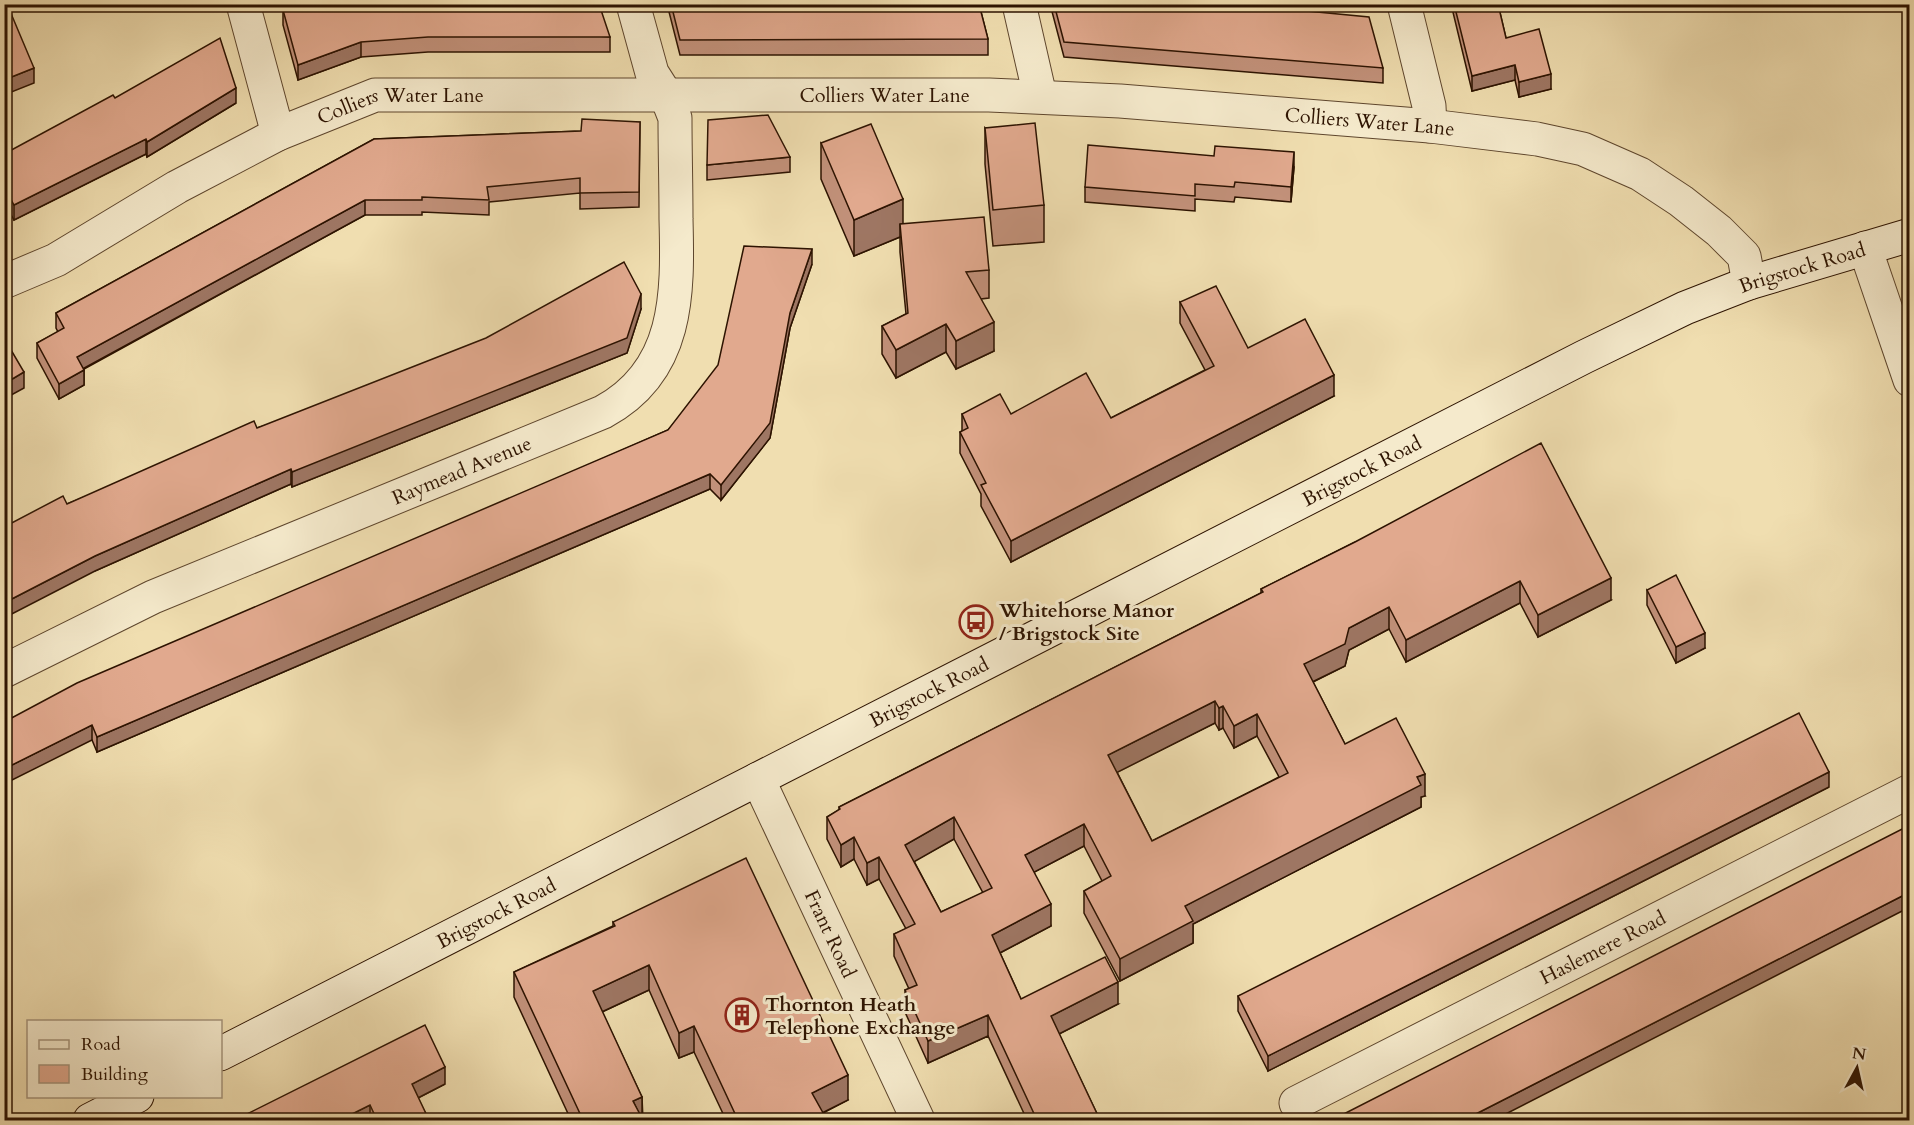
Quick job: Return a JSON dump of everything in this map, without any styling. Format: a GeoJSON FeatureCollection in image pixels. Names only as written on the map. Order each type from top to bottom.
{"type":"FeatureCollection","features":[{"type":"Feature","properties":{"kind":"street"},"geometry":{"type":"LineString","coordinates":[[243,4],[278,134]]}},
{"type":"Feature","properties":{"kind":"street","name":"Raymead Avenue"},"geometry":{"type":"LineString","coordinates":[[4,671],[153,597],[603,412],[621,402],[644,379],[659,357],[669,331],[675,302],[677,264],[675,118],[666,95],[652,74],[633,4]]}},
{"type":"Feature","properties":{"kind":"street"},"geometry":{"type":"LineString","coordinates":[[1019,4],[1040,96]]}},
{"type":"Feature","properties":{"kind":"street"},"geometry":{"type":"LineString","coordinates":[[1404,4],[1429,106],[1430,126]]}},
{"type":"Feature","properties":{"kind":"street","name":"Colliers Water Lane"},"geometry":{"type":"LineString","coordinates":[[4,282],[56,260],[177,187],[278,134],[375,94],[1040,96],[1430,126],[1537,139],[1583,149],[1640,174],[1681,201],[1725,237],[1744,256],[1749,283]]}},
{"type":"Feature","properties":{"kind":"street","name":"Brigstock Road"},"geometry":{"type":"LineString","coordinates":[[222,1053],[1584,357],[1685,308],[1749,283],[1910,235]]}},
{"type":"Feature","properties":{"kind":"street"},"geometry":{"type":"LineString","coordinates":[[1865,248],[1910,380]]}},
{"type":"Feature","properties":{"kind":"street","name":"Frant Road"},"geometry":{"type":"LineString","coordinates":[[758,779],[918,1120]]}},
{"type":"Feature","properties":{"kind":"street","name":"Haslemere Road"},"geometry":{"type":"LineString","coordinates":[[1296,1103],[1910,791]]}},
{"type":"Feature","properties":{"kind":"street"},"geometry":{"type":"LineString","coordinates":[[90,1120],[133,1098]]}},
{"type":"Feature","properties":{"kind":"building"},"geometry":{"type":"Polygon","coordinates":[[[4,4],[7,4],[34,68],[4,80],[4,4]]]}},
{"type":"Feature","properties":{"kind":"building"},"geometry":{"type":"Polygon","coordinates":[[[301,4],[599,4],[610,37],[428,37],[361,42],[298,65],[283,10],[301,4]]]}},
{"type":"Feature","properties":{"kind":"building"},"geometry":{"type":"Polygon","coordinates":[[[671,4],[979,4],[988,39],[680,40],[671,4]]]}},
{"type":"Feature","properties":{"kind":"building"},"geometry":{"type":"Polygon","coordinates":[[[1054,4],[1233,4],[1369,17],[1383,68],[1064,42],[1054,4]]]}},
{"type":"Feature","properties":{"kind":"building"},"geometry":{"type":"Polygon","coordinates":[[[1454,4],[1498,4],[1506,38],[1539,29],[1551,74],[1519,82],[1515,65],[1472,76],[1454,4]]]}},
{"type":"Feature","properties":{"kind":"building"},"geometry":{"type":"Polygon","coordinates":[[[220,38],[236,88],[147,142],[146,139],[14,205],[4,187],[4,154],[113,95],[115,98],[220,38]]]}},
{"type":"Feature","properties":{"kind":"building"},"geometry":{"type":"Polygon","coordinates":[[[768,115],[790,157],[707,165],[708,120],[768,115]]]}},
{"type":"Feature","properties":{"kind":"building"},"geometry":{"type":"Polygon","coordinates":[[[582,119],[640,122],[639,192],[580,193],[580,178],[487,187],[489,200],[422,197],[422,200],[365,200],[77,357],[84,370],[59,384],[37,343],[64,328],[56,313],[374,139],[581,131],[582,119]]]}},
{"type":"Feature","properties":{"kind":"building"},"geometry":{"type":"Polygon","coordinates":[[[1035,123],[1044,205],[993,210],[985,128],[1035,123]]]}},
{"type":"Feature","properties":{"kind":"building"},"geometry":{"type":"Polygon","coordinates":[[[871,124],[903,199],[854,220],[821,143],[871,124]]]}},
{"type":"Feature","properties":{"kind":"building"},"geometry":{"type":"Polygon","coordinates":[[[1088,145],[1214,156],[1215,146],[1294,152],[1291,187],[1235,182],[1234,187],[1195,184],[1195,196],[1085,187],[1088,145]]]}},
{"type":"Feature","properties":{"kind":"building"},"geometry":{"type":"Polygon","coordinates":[[[984,217],[989,270],[966,272],[994,322],[956,341],[946,324],[896,350],[882,326],[908,313],[900,224],[984,217]]]}},
{"type":"Feature","properties":{"kind":"building"},"geometry":{"type":"Polygon","coordinates":[[[744,246],[812,249],[790,313],[770,423],[721,485],[710,474],[97,737],[92,725],[4,769],[4,722],[77,683],[668,430],[718,365],[744,246]]]}},
{"type":"Feature","properties":{"kind":"building"},"geometry":{"type":"Polygon","coordinates":[[[624,262],[641,294],[627,338],[292,472],[291,469],[95,556],[4,603],[4,527],[63,496],[67,504],[254,421],[257,428],[486,338],[624,262]]]}},
{"type":"Feature","properties":{"kind":"building"},"geometry":{"type":"Polygon","coordinates":[[[1216,286],[1248,348],[1305,319],[1334,375],[1011,541],[981,485],[986,483],[960,432],[968,428],[962,414],[1000,394],[1011,414],[1086,373],[1111,418],[1214,366],[1180,302],[1216,286]]]}},
{"type":"Feature","properties":{"kind":"building"},"geometry":{"type":"Polygon","coordinates":[[[4,338],[24,372],[4,384],[4,338]]]}},
{"type":"Feature","properties":{"kind":"building"},"geometry":{"type":"Polygon","coordinates":[[[1541,443],[1611,578],[1538,615],[1520,581],[1406,640],[1389,607],[1349,628],[1345,644],[1304,664],[1345,744],[1396,718],[1425,774],[1417,777],[1421,785],[1185,906],[1193,921],[1120,959],[1084,891],[1111,876],[1084,824],[1025,855],[1051,904],[992,935],[1021,999],[1105,957],[1118,982],[1051,1016],[1100,1120],[1037,1120],[988,1015],[928,1041],[905,990],[917,985],[894,934],[915,924],[879,857],[867,863],[854,837],[841,845],[827,817],[840,809],[839,807],[1263,592],[1261,589],[1541,443]],[[1215,701],[1108,755],[1152,841],[1288,773],[1257,714],[1234,726],[1223,706],[1219,708],[1215,701]],[[954,817],[905,845],[941,912],[992,888],[954,817]]]}},
{"type":"Feature","properties":{"kind":"building"},"geometry":{"type":"Polygon","coordinates":[[[1676,575],[1705,633],[1676,647],[1647,590],[1676,575]]]}},
{"type":"Feature","properties":{"kind":"building"},"geometry":{"type":"Polygon","coordinates":[[[1799,713],[1829,772],[1268,1056],[1238,996],[1799,713]]]}},
{"type":"Feature","properties":{"kind":"building"},"geometry":{"type":"Polygon","coordinates":[[[1910,825],[1910,892],[1464,1120],[1332,1120],[1910,825]]]}},
{"type":"Feature","properties":{"kind":"building"},"geometry":{"type":"Polygon","coordinates":[[[746,858],[848,1075],[812,1093],[827,1120],[738,1120],[694,1026],[679,1033],[649,965],[593,991],[642,1097],[633,1101],[643,1120],[583,1120],[514,972],[615,926],[613,922],[746,858]]]}},
{"type":"Feature","properties":{"kind":"building"},"geometry":{"type":"Polygon","coordinates":[[[425,1025],[445,1067],[412,1084],[429,1120],[377,1120],[370,1105],[340,1120],[235,1120],[425,1025]]]}},
{"type":"Feature","properties":{"kind":"building"},"geometry":{"type":"Polygon","coordinates":[[[1910,1114],[1910,1120],[1897,1120],[1910,1114]]]}},
{"type":"Feature","properties":{"kind":"place","name":"Whitehorse Manor / Brigstock Site"},"geometry":{"type":"Point","coordinates":[976,622]}},
{"type":"Feature","properties":{"kind":"place","name":"Thornton Heath Telephone Exchange"},"geometry":{"type":"Point","coordinates":[742,1015]}}]}
